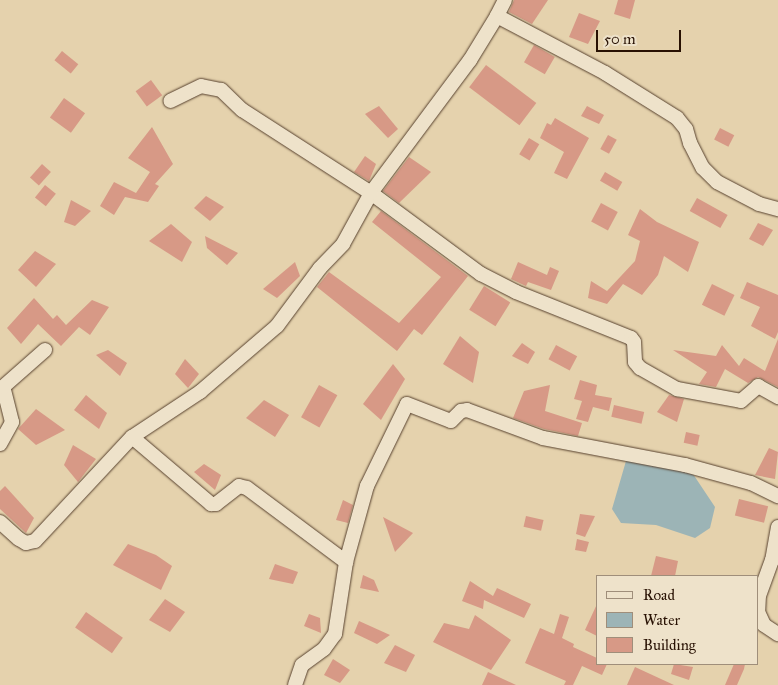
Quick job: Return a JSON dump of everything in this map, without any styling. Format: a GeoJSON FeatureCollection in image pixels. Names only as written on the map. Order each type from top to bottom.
{"type":"FeatureCollection","features":[{"type":"Feature","properties":{"kind":"street"},"geometry":{"type":"LineString","coordinates":[[0,522],[26,543],[35,541],[132,436],[200,392],[277,326],[320,268],[343,244],[371,194],[470,60],[505,0]]}},
{"type":"Feature","properties":{"kind":"street"},"geometry":{"type":"LineString","coordinates":[[497,16],[552,43],[677,118],[686,129],[690,144],[703,168],[717,182],[759,204],[778,209]]}},
{"type":"Feature","properties":{"kind":"street"},"geometry":{"type":"LineString","coordinates":[[170,101],[201,86],[220,90],[242,110],[371,194],[481,274],[516,292],[631,338],[635,362],[640,368],[677,389],[741,401],[758,386],[778,397]]}},
{"type":"Feature","properties":{"kind":"street"},"geometry":{"type":"LineString","coordinates":[[0,444],[12,422],[2,387],[45,350]]}},
{"type":"Feature","properties":{"kind":"street"},"geometry":{"type":"LineString","coordinates":[[295,685],[302,665],[324,649],[335,634],[346,562],[367,486],[407,404],[451,421],[461,411],[467,410],[543,438],[685,464],[751,483],[778,496]]}},
{"type":"Feature","properties":{"kind":"street"},"geometry":{"type":"LineString","coordinates":[[132,436],[211,504],[216,504],[239,486],[247,488],[346,562]]}},
{"type":"Feature","properties":{"kind":"street"},"geometry":{"type":"LineString","coordinates":[[778,527],[772,560],[759,595],[758,612],[764,625],[778,634]]}},
{"type":"Feature","properties":{"kind":"water"},"geometry":{"type":"Polygon","coordinates":[[[650,460],[693,474],[715,507],[710,528],[695,538],[656,525],[621,523],[612,509],[626,461],[650,460]]]}},
{"type":"Feature","properties":{"kind":"building"},"geometry":{"type":"Polygon","coordinates":[[[514,0],[548,0],[532,24],[509,12],[514,0]]]}},
{"type":"Feature","properties":{"kind":"building"},"geometry":{"type":"Polygon","coordinates":[[[618,0],[635,0],[630,19],[614,14],[618,0]]]}},
{"type":"Feature","properties":{"kind":"building"},"geometry":{"type":"Polygon","coordinates":[[[579,13],[600,21],[588,44],[569,37],[579,13]]]}},
{"type":"Feature","properties":{"kind":"building"},"geometry":{"type":"Polygon","coordinates":[[[534,45],[555,57],[545,74],[524,62],[534,45]]]}},
{"type":"Feature","properties":{"kind":"building"},"geometry":{"type":"Polygon","coordinates":[[[62,51],[78,64],[71,74],[54,60],[62,51]]]}},
{"type":"Feature","properties":{"kind":"building"},"geometry":{"type":"Polygon","coordinates":[[[486,65],[536,103],[519,125],[469,87],[486,65]]]}},
{"type":"Feature","properties":{"kind":"building"},"geometry":{"type":"Polygon","coordinates":[[[151,80],[162,95],[147,107],[136,91],[151,80]]]}},
{"type":"Feature","properties":{"kind":"building"},"geometry":{"type":"Polygon","coordinates":[[[64,98],[85,113],[71,133],[50,117],[64,98]]]}},
{"type":"Feature","properties":{"kind":"building"},"geometry":{"type":"Polygon","coordinates":[[[379,106],[398,129],[388,138],[365,114],[379,106]]]}},
{"type":"Feature","properties":{"kind":"building"},"geometry":{"type":"Polygon","coordinates":[[[587,106],[604,115],[599,124],[581,116],[587,106]]]}},
{"type":"Feature","properties":{"kind":"building"},"geometry":{"type":"Polygon","coordinates":[[[555,118],[589,138],[567,179],[554,173],[564,152],[540,138],[547,123],[551,125],[555,118]]]}},
{"type":"Feature","properties":{"kind":"building"},"geometry":{"type":"Polygon","coordinates":[[[152,127],[173,164],[155,184],[159,186],[148,202],[125,197],[114,215],[100,206],[114,182],[136,193],[150,172],[128,158],[152,127]]]}},
{"type":"Feature","properties":{"kind":"building"},"geometry":{"type":"Polygon","coordinates":[[[720,128],[734,135],[728,147],[714,140],[720,128]]]}},
{"type":"Feature","properties":{"kind":"building"},"geometry":{"type":"Polygon","coordinates":[[[608,135],[617,140],[609,154],[600,149],[608,135]]]}},
{"type":"Feature","properties":{"kind":"building"},"geometry":{"type":"Polygon","coordinates":[[[529,138],[539,144],[530,160],[519,154],[529,138]]]}},
{"type":"Feature","properties":{"kind":"building"},"geometry":{"type":"Polygon","coordinates":[[[365,156],[376,164],[369,181],[354,172],[365,156]]]}},
{"type":"Feature","properties":{"kind":"building"},"geometry":{"type":"Polygon","coordinates":[[[409,157],[431,172],[399,203],[383,191],[409,157]]]}},
{"type":"Feature","properties":{"kind":"building"},"geometry":{"type":"Polygon","coordinates":[[[42,164],[51,172],[39,185],[30,177],[42,164]]]}},
{"type":"Feature","properties":{"kind":"building"},"geometry":{"type":"Polygon","coordinates":[[[605,172],[622,182],[617,191],[600,181],[605,172]]]}},
{"type":"Feature","properties":{"kind":"building"},"geometry":{"type":"Polygon","coordinates":[[[45,185],[56,194],[46,206],[35,197],[45,185]]]}},
{"type":"Feature","properties":{"kind":"building"},"geometry":{"type":"Polygon","coordinates":[[[206,196],[224,207],[210,221],[194,208],[206,196]]]}},
{"type":"Feature","properties":{"kind":"building"},"geometry":{"type":"Polygon","coordinates":[[[697,198],[728,215],[720,228],[690,211],[697,198]]]}},
{"type":"Feature","properties":{"kind":"building"},"geometry":{"type":"Polygon","coordinates":[[[71,200],[91,211],[75,226],[64,222],[71,200]]]}},
{"type":"Feature","properties":{"kind":"building"},"geometry":{"type":"Polygon","coordinates":[[[601,203],[618,212],[608,230],[591,222],[601,203]]]}},
{"type":"Feature","properties":{"kind":"building"},"geometry":{"type":"Polygon","coordinates":[[[640,209],[657,222],[699,242],[688,272],[664,256],[658,275],[642,295],[623,284],[607,304],[588,298],[591,281],[607,291],[635,261],[640,241],[628,235],[640,209]]]}},
{"type":"Feature","properties":{"kind":"building"},"geometry":{"type":"Polygon","coordinates":[[[381,211],[468,276],[422,335],[414,329],[397,351],[317,287],[329,272],[399,323],[441,277],[372,222],[381,211]]]}},
{"type":"Feature","properties":{"kind":"building"},"geometry":{"type":"Polygon","coordinates":[[[758,223],[773,230],[763,246],[749,239],[758,223]]]}},
{"type":"Feature","properties":{"kind":"building"},"geometry":{"type":"Polygon","coordinates":[[[171,224],[192,242],[182,262],[149,241],[171,224]]]}},
{"type":"Feature","properties":{"kind":"building"},"geometry":{"type":"Polygon","coordinates":[[[205,236],[238,253],[227,265],[207,248],[205,236]]]}},
{"type":"Feature","properties":{"kind":"building"},"geometry":{"type":"Polygon","coordinates":[[[35,251],[56,264],[36,287],[18,270],[35,251]]]}},
{"type":"Feature","properties":{"kind":"building"},"geometry":{"type":"Polygon","coordinates":[[[295,262],[300,276],[277,298],[263,289],[295,262]]]}},
{"type":"Feature","properties":{"kind":"building"},"geometry":{"type":"Polygon","coordinates":[[[518,262],[547,275],[550,267],[559,271],[551,290],[528,282],[526,286],[511,279],[518,262]]]}},
{"type":"Feature","properties":{"kind":"building"},"geometry":{"type":"Polygon","coordinates":[[[747,282],[778,295],[778,332],[775,339],[751,326],[760,307],[740,298],[747,282]]]}},
{"type":"Feature","properties":{"kind":"building"},"geometry":{"type":"Polygon","coordinates":[[[712,284],[734,295],[724,316],[702,305],[712,284]]]}},
{"type":"Feature","properties":{"kind":"building"},"geometry":{"type":"Polygon","coordinates":[[[484,286],[510,302],[495,326],[469,310],[484,286]]]}},
{"type":"Feature","properties":{"kind":"building"},"geometry":{"type":"Polygon","coordinates":[[[34,298],[53,319],[57,315],[66,325],[92,300],[109,307],[90,335],[79,327],[61,346],[38,324],[21,344],[7,328],[34,298]]]}},
{"type":"Feature","properties":{"kind":"building"},"geometry":{"type":"Polygon","coordinates":[[[460,336],[479,352],[473,383],[443,364],[460,336]]]}},
{"type":"Feature","properties":{"kind":"building"},"geometry":{"type":"Polygon","coordinates":[[[778,339],[778,387],[758,377],[748,383],[725,369],[716,387],[699,384],[707,372],[673,350],[716,356],[722,345],[739,366],[744,358],[765,371],[778,339]]]}},
{"type":"Feature","properties":{"kind":"building"},"geometry":{"type":"Polygon","coordinates":[[[522,343],[535,352],[528,364],[512,356],[522,343]]]}},
{"type":"Feature","properties":{"kind":"building"},"geometry":{"type":"Polygon","coordinates":[[[556,345],[577,356],[570,370],[548,359],[556,345]]]}},
{"type":"Feature","properties":{"kind":"building"},"geometry":{"type":"Polygon","coordinates":[[[108,350],[127,363],[120,376],[96,355],[108,350]]]}},
{"type":"Feature","properties":{"kind":"building"},"geometry":{"type":"Polygon","coordinates":[[[185,359],[199,374],[188,388],[175,374],[185,359]]]}},
{"type":"Feature","properties":{"kind":"building"},"geometry":{"type":"Polygon","coordinates":[[[393,364],[405,379],[381,420],[363,404],[393,364]]]}},
{"type":"Feature","properties":{"kind":"building"},"geometry":{"type":"Polygon","coordinates":[[[580,380],[597,385],[595,395],[612,398],[609,411],[593,407],[588,422],[576,419],[582,401],[574,399],[580,380]]]}},
{"type":"Feature","properties":{"kind":"building"},"geometry":{"type":"Polygon","coordinates":[[[319,385],[337,395],[319,428],[301,417],[319,385]]]}},
{"type":"Feature","properties":{"kind":"building"},"geometry":{"type":"Polygon","coordinates":[[[550,385],[545,411],[582,423],[578,436],[544,429],[513,418],[524,391],[550,385]]]}},
{"type":"Feature","properties":{"kind":"building"},"geometry":{"type":"Polygon","coordinates":[[[86,395],[107,413],[99,429],[74,410],[86,395]]]}},
{"type":"Feature","properties":{"kind":"building"},"geometry":{"type":"Polygon","coordinates":[[[669,395],[684,399],[677,422],[657,412],[669,395]]]}},
{"type":"Feature","properties":{"kind":"building"},"geometry":{"type":"Polygon","coordinates":[[[264,400],[289,415],[275,437],[246,418],[264,400]]]}},
{"type":"Feature","properties":{"kind":"building"},"geometry":{"type":"Polygon","coordinates":[[[614,405],[644,412],[642,424],[611,417],[614,405]]]}},
{"type":"Feature","properties":{"kind":"building"},"geometry":{"type":"Polygon","coordinates":[[[36,409],[65,430],[36,445],[18,429],[36,409]]]}},
{"type":"Feature","properties":{"kind":"building"},"geometry":{"type":"Polygon","coordinates":[[[686,432],[700,435],[697,446],[684,443],[686,432]]]}},
{"type":"Feature","properties":{"kind":"building"},"geometry":{"type":"Polygon","coordinates":[[[73,445],[96,459],[78,482],[64,465],[73,445]]]}},
{"type":"Feature","properties":{"kind":"building"},"geometry":{"type":"Polygon","coordinates":[[[769,448],[778,452],[775,479],[755,475],[769,448]]]}},
{"type":"Feature","properties":{"kind":"building"},"geometry":{"type":"Polygon","coordinates":[[[204,464],[221,475],[215,490],[194,472],[204,464]]]}},
{"type":"Feature","properties":{"kind":"building"},"geometry":{"type":"Polygon","coordinates":[[[5,486],[34,518],[26,533],[0,509],[0,491],[5,486]]]}},
{"type":"Feature","properties":{"kind":"building"},"geometry":{"type":"Polygon","coordinates":[[[739,499],[768,506],[764,523],[735,515],[739,499]]]}},
{"type":"Feature","properties":{"kind":"building"},"geometry":{"type":"Polygon","coordinates":[[[343,500],[353,505],[348,523],[336,520],[343,500]]]}},
{"type":"Feature","properties":{"kind":"building"},"geometry":{"type":"Polygon","coordinates":[[[580,514],[595,516],[585,537],[576,534],[580,514]]]}},
{"type":"Feature","properties":{"kind":"building"},"geometry":{"type":"Polygon","coordinates":[[[526,516],[544,520],[541,531],[524,527],[526,516]]]}},
{"type":"Feature","properties":{"kind":"building"},"geometry":{"type":"Polygon","coordinates":[[[383,517],[413,533],[395,552],[383,517]]]}},
{"type":"Feature","properties":{"kind":"building"},"geometry":{"type":"Polygon","coordinates":[[[577,539],[589,542],[586,552],[575,550],[577,539]]]}},
{"type":"Feature","properties":{"kind":"building"},"geometry":{"type":"Polygon","coordinates":[[[128,544],[156,555],[172,566],[161,590],[113,565],[128,544]]]}},
{"type":"Feature","properties":{"kind":"building"},"geometry":{"type":"Polygon","coordinates":[[[656,556],[678,561],[675,575],[651,575],[656,556]]]}},
{"type":"Feature","properties":{"kind":"building"},"geometry":{"type":"Polygon","coordinates":[[[275,564],[298,572],[293,584],[269,579],[275,564]]]}},
{"type":"Feature","properties":{"kind":"building"},"geometry":{"type":"Polygon","coordinates":[[[363,575],[374,580],[379,592],[360,588],[363,575]]]}},
{"type":"Feature","properties":{"kind":"building"},"geometry":{"type":"Polygon","coordinates":[[[470,581],[493,596],[497,588],[531,604],[524,618],[484,600],[483,609],[462,601],[470,581]]]}},
{"type":"Feature","properties":{"kind":"building"},"geometry":{"type":"Polygon","coordinates":[[[165,599],[185,612],[170,632],[149,620],[165,599]]]}},
{"type":"Feature","properties":{"kind":"building"},"geometry":{"type":"Polygon","coordinates":[[[596,606],[596,636],[585,630],[596,606]]]}},
{"type":"Feature","properties":{"kind":"building"},"geometry":{"type":"Polygon","coordinates":[[[86,612],[123,638],[112,653],[75,628],[86,612]]]}},
{"type":"Feature","properties":{"kind":"building"},"geometry":{"type":"Polygon","coordinates":[[[309,614],[320,618],[321,633],[304,626],[309,614]]]}},
{"type":"Feature","properties":{"kind":"building"},"geometry":{"type":"Polygon","coordinates":[[[560,614],[569,617],[562,638],[574,644],[573,647],[596,658],[596,665],[607,665],[602,675],[582,666],[573,685],[564,685],[566,681],[525,663],[540,628],[554,634],[560,614]]]}},
{"type":"Feature","properties":{"kind":"building"},"geometry":{"type":"Polygon","coordinates":[[[475,615],[511,640],[491,670],[433,642],[444,623],[469,629],[475,615]]]}},
{"type":"Feature","properties":{"kind":"building"},"geometry":{"type":"Polygon","coordinates":[[[359,621],[390,635],[377,644],[354,633],[359,621]]]}},
{"type":"Feature","properties":{"kind":"building"},"geometry":{"type":"Polygon","coordinates":[[[395,645],[415,655],[406,672],[384,663],[395,645]]]}},
{"type":"Feature","properties":{"kind":"building"},"geometry":{"type":"Polygon","coordinates":[[[333,659],[350,670],[340,683],[324,675],[333,659]]]}},
{"type":"Feature","properties":{"kind":"building"},"geometry":{"type":"Polygon","coordinates":[[[674,665],[693,667],[689,680],[671,674],[674,665]]]}},
{"type":"Feature","properties":{"kind":"building"},"geometry":{"type":"Polygon","coordinates":[[[734,665],[745,665],[737,685],[725,685],[734,665]]]}},
{"type":"Feature","properties":{"kind":"building"},"geometry":{"type":"Polygon","coordinates":[[[635,667],[674,685],[627,685],[635,667]]]}},
{"type":"Feature","properties":{"kind":"building"},"geometry":{"type":"Polygon","coordinates":[[[488,672],[516,685],[482,685],[488,672]]]}}]}
